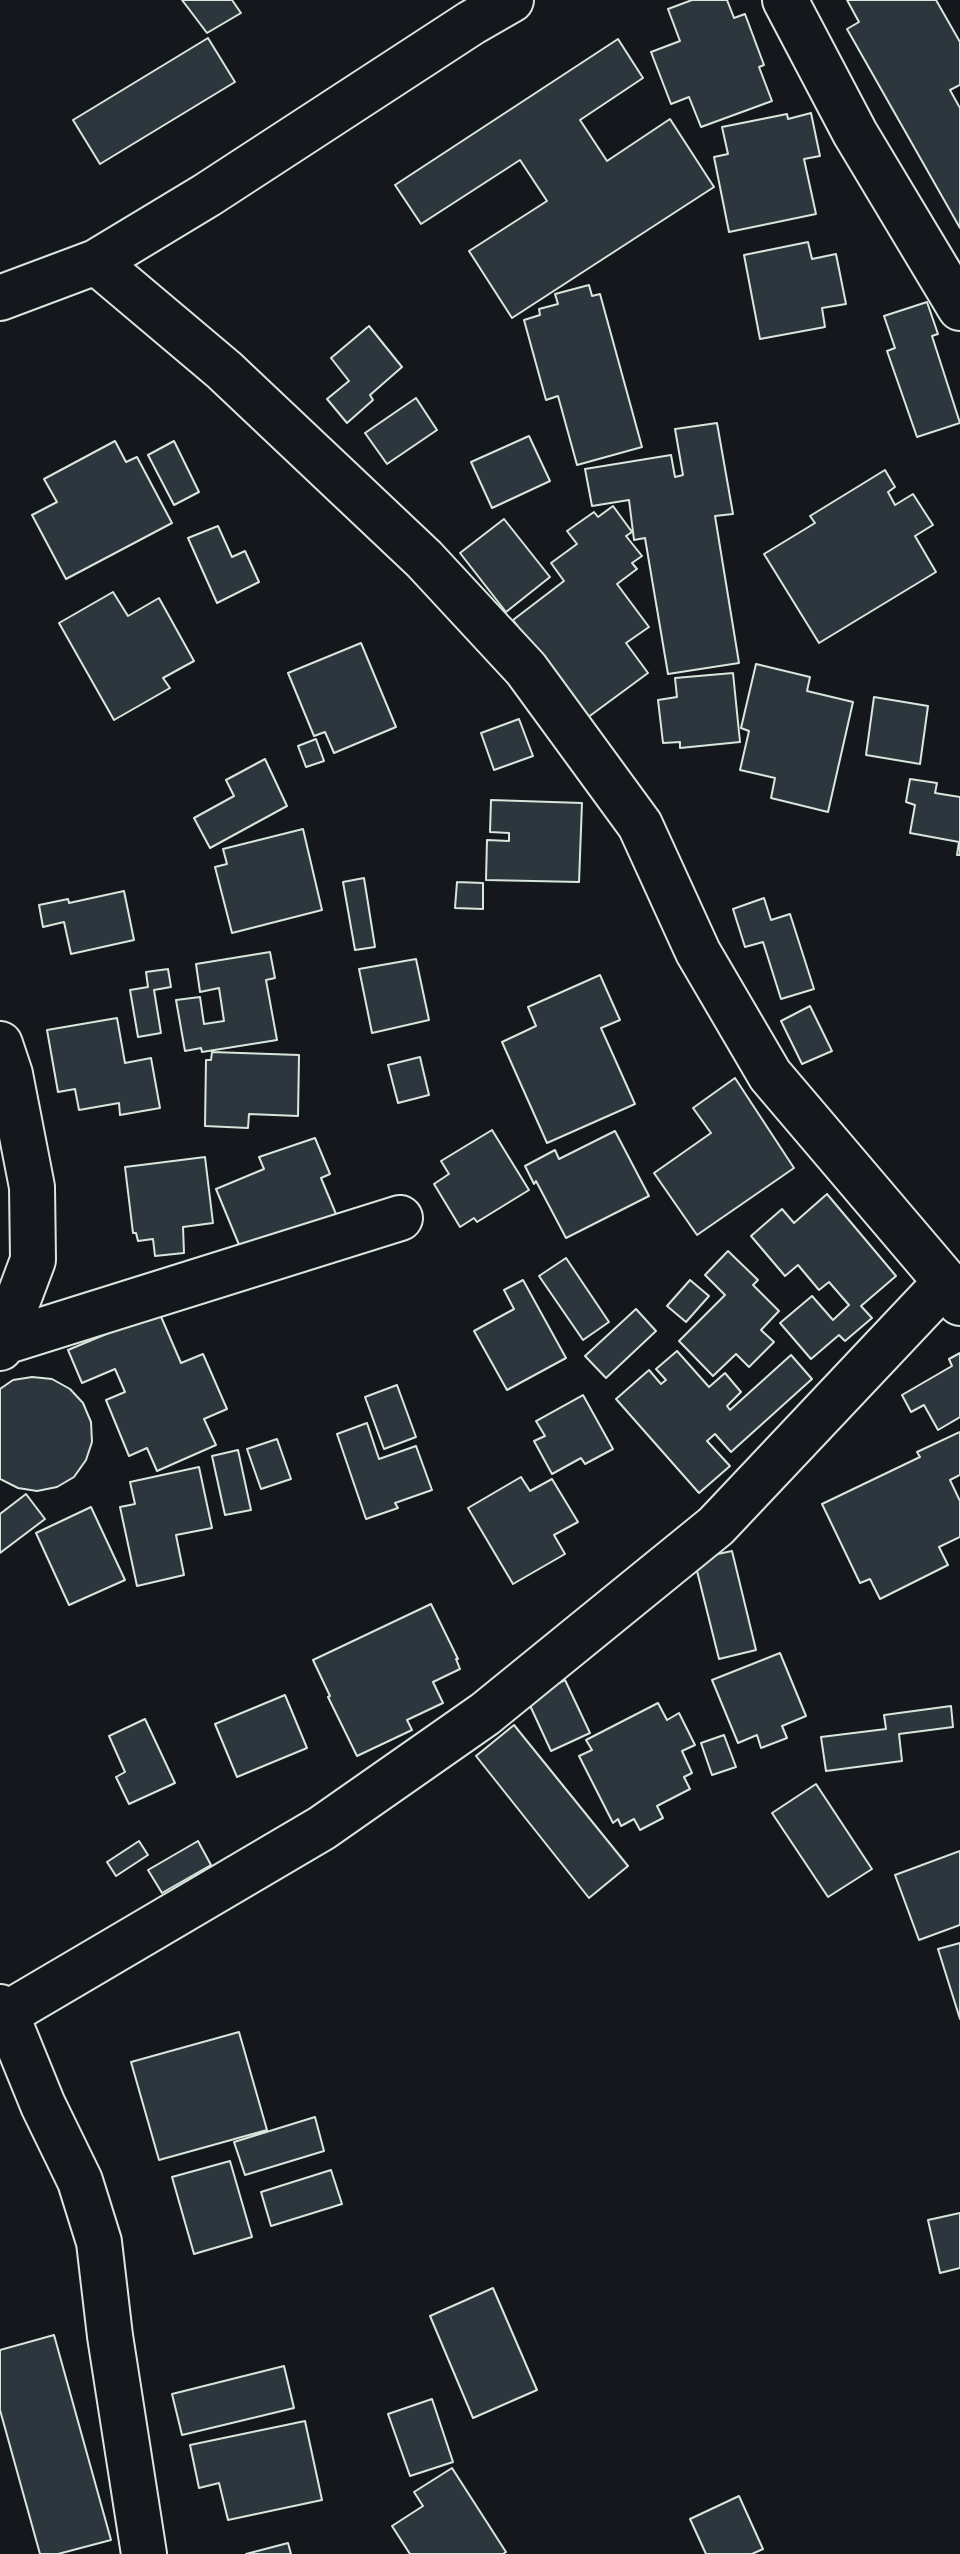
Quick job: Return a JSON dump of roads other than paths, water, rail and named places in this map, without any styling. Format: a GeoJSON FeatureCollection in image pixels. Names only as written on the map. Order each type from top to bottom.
{"type":"FeatureCollection","features":[{"type":"Feature","properties":{"kind":"street"},"geometry":{"type":"LineString","coordinates":[[0,298],[96,262],[207,195],[511,0]]}},
{"type":"Feature","properties":{"kind":"street"},"geometry":{"type":"LineString","coordinates":[[785,0],[855,133],[960,308]]}},
{"type":"Feature","properties":{"kind":"street"},"geometry":{"type":"LineString","coordinates":[[96,262],[235,380],[424,559],[526,669],[640,825],[698,952],[770,1075],[953,1292],[716,1526],[485,1714],[322,1828],[3,2010],[43,2105],[80,2181],[99,2242],[110,2336],[144,2554]]}},
{"type":"Feature","properties":{"kind":"street"},"geometry":{"type":"LineString","coordinates":[[0,1044],[10,1074],[32,1187],[33,1260],[2,1345]]}},
{"type":"Feature","properties":{"kind":"street"},"geometry":{"type":"LineString","coordinates":[[2,1345],[400,1218]]}}]}
